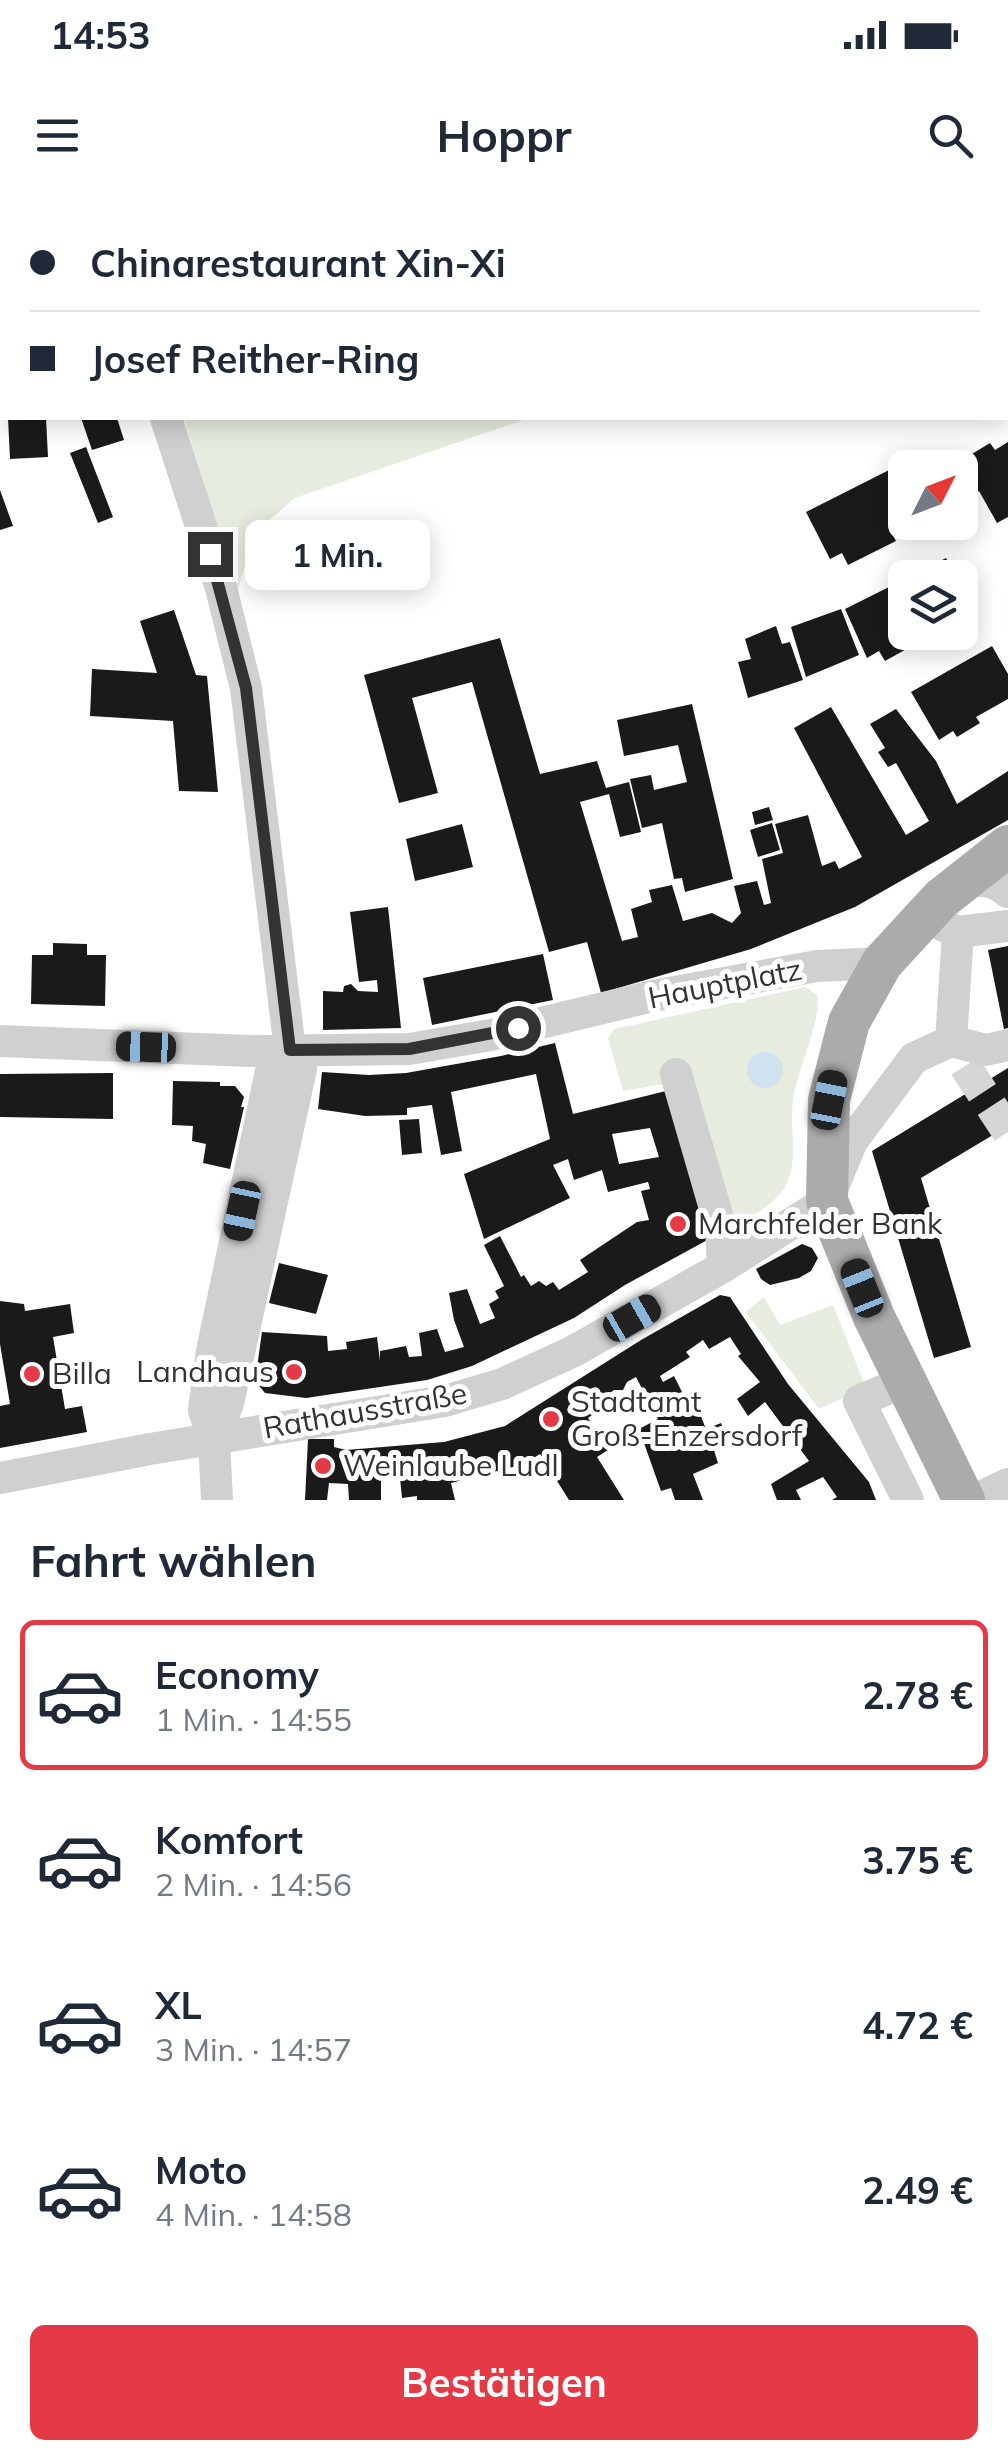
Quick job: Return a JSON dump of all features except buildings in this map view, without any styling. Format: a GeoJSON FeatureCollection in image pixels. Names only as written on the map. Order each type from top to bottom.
{"type":"FeatureCollection","features":[{"type":"Feature","properties":{"kind":"main road"},"geometry":{"type":"LineString","coordinates":[[964,1500],[874,1317],[827,1201],[829,1100],[849,1022],[882,963],[942,923],[960,884],[1007,868]]}},
{"type":"Feature","properties":{"kind":"street"},"geometry":{"type":"LineString","coordinates":[[167,420],[220,588],[246,688],[290,1050],[300,1069],[228,1404],[214,1441],[218,1500]]}},
{"type":"Feature","properties":{"kind":"street"},"geometry":{"type":"LineString","coordinates":[[827,1201],[852,1140],[914,1058],[978,1050],[942,923],[1008,926]]}},
{"type":"Feature","properties":{"kind":"street","name":"Hauptplatz"},"geometry":{"type":"LineString","coordinates":[[0,1041],[290,1050],[409,1049],[491,1035],[653,996],[817,966],[882,963]]}},
{"type":"Feature","properties":{"kind":"street"},"geometry":{"type":"LineString","coordinates":[[676,1074],[720,1229],[722,1267]]}},
{"type":"Feature","properties":{"kind":"street","name":"Rathausstraße"},"geometry":{"type":"LineString","coordinates":[[0,1478],[246,1432],[444,1401],[502,1384],[572,1352],[722,1267],[827,1201]]}},
{"type":"Feature","properties":{"kind":"street"},"geometry":{"type":"LineString","coordinates":[[906,1381],[860,1401],[908,1500]]}},
{"type":"Feature","properties":{"kind":"street"},"geometry":{"type":"LineString","coordinates":[[975,1500],[1008,1484]]}},
{"type":"Feature","properties":{"kind":"shaded area"},"geometry":{"type":"Polygon","coordinates":[[[185,420],[523,420],[295,498],[255,532],[237,593],[185,420]]]}},
{"type":"Feature","properties":{"kind":"shaded area"},"geometry":{"type":"Polygon","coordinates":[[[805,987],[817,995],[818,1005],[793,1100],[790,1176],[769,1204],[753,1215],[729,1221],[681,1081],[623,1091],[608,1038],[614,1029],[805,987]]]}},
{"type":"Feature","properties":{"kind":"shaded area"},"geometry":{"type":"Polygon","coordinates":[[[764,1297],[780,1325],[833,1305],[866,1388],[819,1409],[746,1312],[764,1297]]]}},
{"type":"Feature","properties":{"kind":"water"},"geometry":{"type":"Polygon","coordinates":[[[765,1052],[777,1058],[783,1070],[777,1082],[765,1088],[753,1082],[747,1070],[753,1058],[765,1052]]]}},
{"type":"Feature","properties":{"kind":"tunnel"},"geometry":{"type":"LineString","coordinates":[[965,1066],[1008,1132]]}},
{"type":"Feature","properties":{"kind":"place","name":"Marchfelder Bank"},"geometry":{"type":"Point","coordinates":[678,1224]}},
{"type":"Feature","properties":{"kind":"place","name":"Landhaus"},"geometry":{"type":"Point","coordinates":[294,1372]}},
{"type":"Feature","properties":{"kind":"place","name":"Billa"},"geometry":{"type":"Point","coordinates":[32,1374]}},
{"type":"Feature","properties":{"kind":"place","name":"Stadtamt Groß-Enzersdorf"},"geometry":{"type":"Point","coordinates":[551,1419]}},
{"type":"Feature","properties":{"kind":"place","name":"Weinlaube Ludl"},"geometry":{"type":"Point","coordinates":[323,1466]}},
{"type":"Feature","properties":{"kind":"route"},"geometry":{"type":"LineString","coordinates":[[210,554],[246,688],[290,1050],[409,1049],[518,1028]]}}]}
